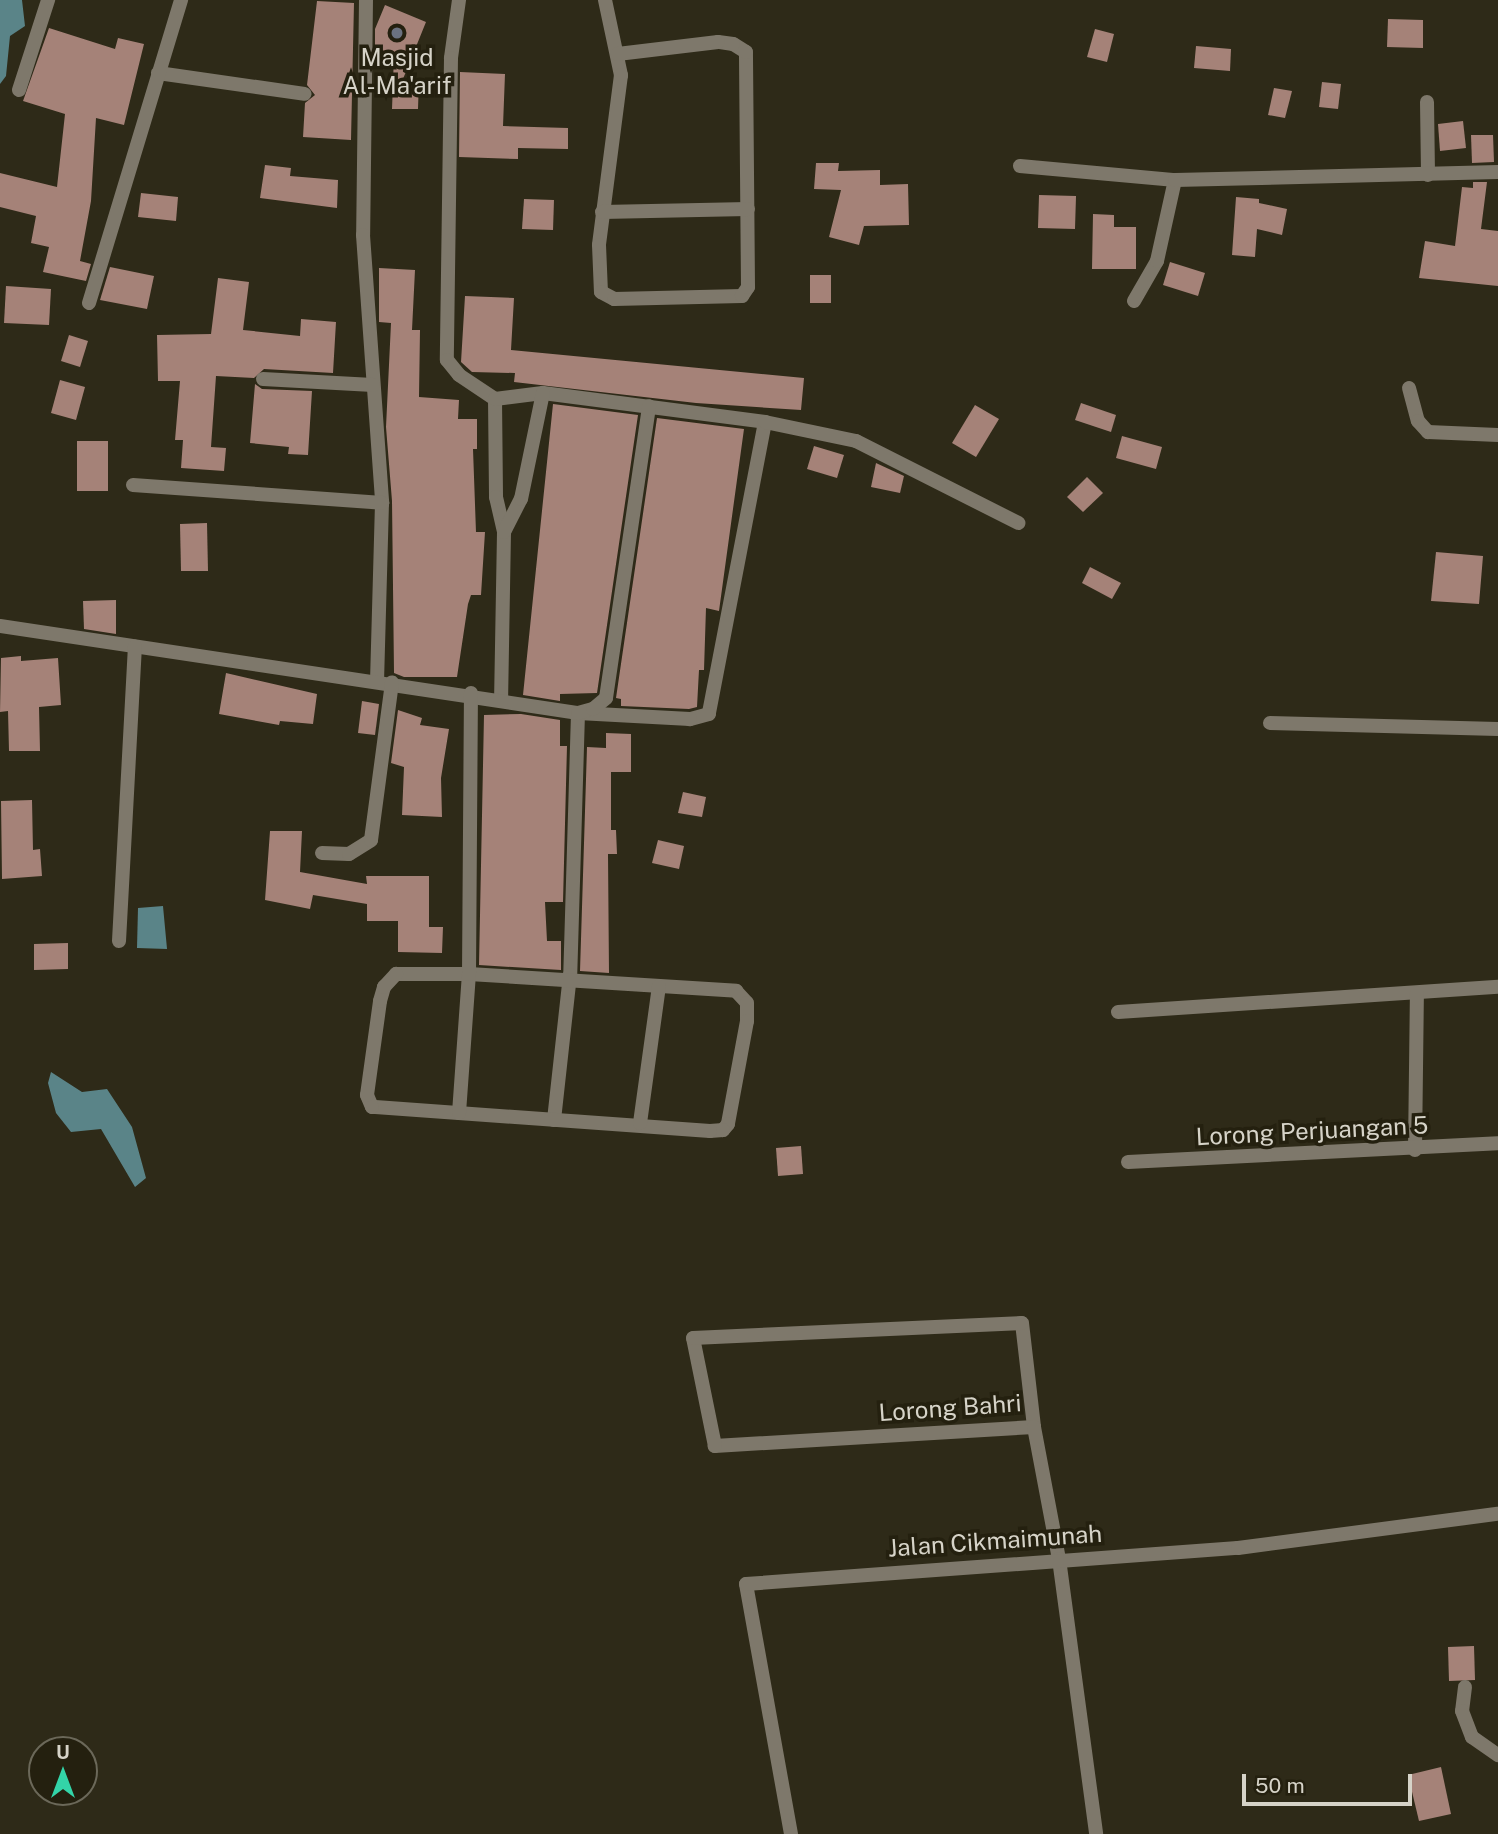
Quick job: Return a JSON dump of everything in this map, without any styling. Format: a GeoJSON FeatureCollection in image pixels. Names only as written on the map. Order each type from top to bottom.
{"type":"FeatureCollection","features":[{"type":"Feature","properties":{"kind":"street"},"geometry":{"type":"LineString","coordinates":[[19,90],[48,0]]}},
{"type":"Feature","properties":{"kind":"street"},"geometry":{"type":"LineString","coordinates":[[89,303],[181,0]]}},
{"type":"Feature","properties":{"kind":"street"},"geometry":{"type":"LineString","coordinates":[[322,853],[349,854],[370,841],[384,680],[382,503],[363,235],[366,0]]}},
{"type":"Feature","properties":{"kind":"street"},"geometry":{"type":"LineString","coordinates":[[459,0],[451,58],[447,359],[459,375],[495,399],[543,393],[765,422],[856,441],[1018,523]]}},
{"type":"Feature","properties":{"kind":"street"},"geometry":{"type":"LineString","coordinates":[[605,0],[618,54],[619,100],[602,212],[598,276],[606,297],[742,296],[748,287],[748,63],[742,47],[718,42],[618,54]]}},
{"type":"Feature","properties":{"kind":"street"},"geometry":{"type":"LineString","coordinates":[[158,74],[304,94]]}},
{"type":"Feature","properties":{"kind":"street"},"geometry":{"type":"LineString","coordinates":[[1427,102],[1428,175]]}},
{"type":"Feature","properties":{"kind":"street"},"geometry":{"type":"LineString","coordinates":[[1020,166],[1175,180],[1498,172]]}},
{"type":"Feature","properties":{"kind":"street"},"geometry":{"type":"LineString","coordinates":[[1134,301],[1157,261],[1175,180]]}},
{"type":"Feature","properties":{"kind":"street"},"geometry":{"type":"LineString","coordinates":[[602,212],[748,209]]}},
{"type":"Feature","properties":{"kind":"street"},"geometry":{"type":"LineString","coordinates":[[263,379],[373,385]]}},
{"type":"Feature","properties":{"kind":"street"},"geometry":{"type":"LineString","coordinates":[[1409,388],[1418,421],[1428,432],[1498,435]]}},
{"type":"Feature","properties":{"kind":"street"},"geometry":{"type":"LineString","coordinates":[[503,531],[521,499],[543,393]]}},
{"type":"Feature","properties":{"kind":"street"},"geometry":{"type":"LineString","coordinates":[[495,399],[496,497],[503,531],[501,698]]}},
{"type":"Feature","properties":{"kind":"street"},"geometry":{"type":"LineString","coordinates":[[578,713],[601,705],[606,698],[649,406]]}},
{"type":"Feature","properties":{"kind":"street"},"geometry":{"type":"LineString","coordinates":[[0,626],[471,693],[578,713],[690,719],[709,715],[765,422]]}},
{"type":"Feature","properties":{"kind":"street"},"geometry":{"type":"LineString","coordinates":[[134,485],[382,503]]}},
{"type":"Feature","properties":{"kind":"street"},"geometry":{"type":"LineString","coordinates":[[119,941],[135,646]]}},
{"type":"Feature","properties":{"kind":"street"},"geometry":{"type":"LineString","coordinates":[[459,1113],[469,974],[471,693]]}},
{"type":"Feature","properties":{"kind":"street"},"geometry":{"type":"LineString","coordinates":[[554,1120],[569,981],[578,713]]}},
{"type":"Feature","properties":{"kind":"street"},"geometry":{"type":"LineString","coordinates":[[1270,723],[1498,729]]}},
{"type":"Feature","properties":{"kind":"street"},"geometry":{"type":"LineString","coordinates":[[406,973],[469,974],[736,991],[747,1003],[745,1039],[723,1130],[379,1109],[368,1104],[367,1095],[387,982],[406,973]]}},
{"type":"Feature","properties":{"kind":"street"},"geometry":{"type":"LineString","coordinates":[[640,1124],[659,986]]}},
{"type":"Feature","properties":{"kind":"street"},"geometry":{"type":"LineString","coordinates":[[1118,1012],[1498,987]]}},
{"type":"Feature","properties":{"kind":"street"},"geometry":{"type":"LineString","coordinates":[[1415,1150],[1417,993]]}},
{"type":"Feature","properties":{"kind":"street","name":"Lorong Perjuangan 5"},"geometry":{"type":"LineString","coordinates":[[1128,1162],[1415,1150],[1498,1143]]}},
{"type":"Feature","properties":{"kind":"street","name":"Lorong Bahri"},"geometry":{"type":"LineString","coordinates":[[1022,1323],[1034,1427],[715,1446],[693,1338],[1022,1323]]}},
{"type":"Feature","properties":{"kind":"street"},"geometry":{"type":"LineString","coordinates":[[1034,1427],[1059,1559],[1096,1834]]}},
{"type":"Feature","properties":{"kind":"street","name":"Jalan Cikmaimunah"},"geometry":{"type":"LineString","coordinates":[[791,1834],[746,1584],[1238,1548],[1498,1514]]}},
{"type":"Feature","properties":{"kind":"street"},"geometry":{"type":"LineString","coordinates":[[1465,1687],[1462,1711],[1472,1737],[1498,1755]]}},
{"type":"Feature","properties":{"kind":"water"},"geometry":{"type":"Polygon","coordinates":[[[0,0],[22,0],[25,26],[10,36],[6,76],[0,84],[0,0]]]}},
{"type":"Feature","properties":{"kind":"water"},"geometry":{"type":"Polygon","coordinates":[[[163,906],[167,949],[137,948],[138,908],[163,906]]]}},
{"type":"Feature","properties":{"kind":"water"},"geometry":{"type":"Polygon","coordinates":[[[51,1072],[82,1092],[107,1089],[132,1127],[146,1178],[135,1187],[101,1129],[71,1132],[56,1113],[48,1083],[51,1072]]]}},
{"type":"Feature","properties":{"kind":"building"},"geometry":{"type":"Polygon","coordinates":[[[317,1],[354,3],[351,140],[303,137],[305,103],[315,95],[307,85],[317,1]]]}},
{"type":"Feature","properties":{"kind":"building","name":"Masjid Al-Ma'arif"},"geometry":{"type":"Polygon","coordinates":[[[385,5],[426,22],[403,79],[419,79],[418,109],[392,109],[394,55],[375,47],[375,29],[385,5]]]}},
{"type":"Feature","properties":{"kind":"building"},"geometry":{"type":"Polygon","coordinates":[[[1388,19],[1423,20],[1423,48],[1387,47],[1388,19]]]}},
{"type":"Feature","properties":{"kind":"building"},"geometry":{"type":"Polygon","coordinates":[[[49,28],[115,49],[118,38],[144,44],[124,125],[96,118],[91,201],[80,261],[91,264],[86,281],[43,272],[49,247],[31,243],[36,216],[0,207],[0,173],[57,187],[65,114],[23,101],[49,28]]]}},
{"type":"Feature","properties":{"kind":"building"},"geometry":{"type":"Polygon","coordinates":[[[1095,29],[1114,34],[1107,62],[1087,57],[1095,29]]]}},
{"type":"Feature","properties":{"kind":"building"},"geometry":{"type":"Polygon","coordinates":[[[1196,46],[1231,49],[1230,71],[1194,68],[1196,46]]]}},
{"type":"Feature","properties":{"kind":"building"},"geometry":{"type":"Polygon","coordinates":[[[460,72],[505,74],[503,126],[568,128],[568,149],[518,148],[518,159],[459,157],[460,72]]]}},
{"type":"Feature","properties":{"kind":"building"},"geometry":{"type":"Polygon","coordinates":[[[1322,82],[1341,84],[1338,109],[1319,107],[1322,82]]]}},
{"type":"Feature","properties":{"kind":"building"},"geometry":{"type":"Polygon","coordinates":[[[1274,88],[1292,91],[1285,118],[1268,115],[1274,88]]]}},
{"type":"Feature","properties":{"kind":"building"},"geometry":{"type":"Polygon","coordinates":[[[1463,121],[1466,148],[1440,151],[1438,124],[1463,121]]]}},
{"type":"Feature","properties":{"kind":"building"},"geometry":{"type":"Polygon","coordinates":[[[1471,135],[1493,135],[1494,162],[1472,163],[1471,135]]]}},
{"type":"Feature","properties":{"kind":"building"},"geometry":{"type":"Polygon","coordinates":[[[816,163],[839,163],[838,171],[880,170],[880,185],[908,184],[909,225],[864,226],[859,245],[829,237],[841,190],[814,189],[816,163]]]}},
{"type":"Feature","properties":{"kind":"building"},"geometry":{"type":"Polygon","coordinates":[[[265,165],[291,168],[290,176],[338,180],[337,208],[260,198],[265,165]]]}},
{"type":"Feature","properties":{"kind":"building"},"geometry":{"type":"Polygon","coordinates":[[[1473,182],[1487,182],[1481,229],[1498,231],[1498,286],[1419,278],[1425,241],[1455,246],[1462,187],[1473,188],[1473,182]]]}},
{"type":"Feature","properties":{"kind":"building"},"geometry":{"type":"Polygon","coordinates":[[[141,193],[178,197],[176,221],[138,217],[141,193]]]}},
{"type":"Feature","properties":{"kind":"building"},"geometry":{"type":"Polygon","coordinates":[[[1039,195],[1076,196],[1075,229],[1038,228],[1039,195]]]}},
{"type":"Feature","properties":{"kind":"building"},"geometry":{"type":"Polygon","coordinates":[[[1236,197],[1259,199],[1259,203],[1287,209],[1282,235],[1257,229],[1255,257],[1232,255],[1236,197]]]}},
{"type":"Feature","properties":{"kind":"building"},"geometry":{"type":"Polygon","coordinates":[[[524,199],[554,200],[553,230],[522,229],[524,199]]]}},
{"type":"Feature","properties":{"kind":"building"},"geometry":{"type":"Polygon","coordinates":[[[1093,214],[1114,215],[1114,227],[1136,227],[1136,269],[1092,269],[1093,214]]]}},
{"type":"Feature","properties":{"kind":"building"},"geometry":{"type":"Polygon","coordinates":[[[1170,262],[1205,273],[1198,296],[1163,285],[1170,262]]]}},
{"type":"Feature","properties":{"kind":"building"},"geometry":{"type":"Polygon","coordinates":[[[110,267],[154,276],[147,309],[100,300],[110,267]]]}},
{"type":"Feature","properties":{"kind":"building"},"geometry":{"type":"Polygon","coordinates":[[[379,268],[415,270],[412,330],[420,330],[419,397],[459,400],[458,419],[477,419],[477,449],[473,449],[476,532],[485,532],[481,595],[471,595],[468,604],[457,677],[404,677],[394,673],[392,501],[386,427],[391,323],[379,322],[379,268]]]}},
{"type":"Feature","properties":{"kind":"building"},"geometry":{"type":"Polygon","coordinates":[[[810,275],[831,275],[831,303],[810,303],[810,275]]]}},
{"type":"Feature","properties":{"kind":"building"},"geometry":{"type":"Polygon","coordinates":[[[218,278],[249,282],[243,330],[300,336],[301,319],[336,322],[333,373],[264,369],[254,378],[216,376],[211,447],[226,448],[224,471],[181,468],[183,440],[175,440],[180,381],[158,381],[157,335],[211,334],[218,278]]]}},
{"type":"Feature","properties":{"kind":"building"},"geometry":{"type":"Polygon","coordinates":[[[6,286],[51,289],[49,325],[4,323],[6,286]]]}},
{"type":"Feature","properties":{"kind":"building"},"geometry":{"type":"Polygon","coordinates":[[[465,296],[514,298],[511,350],[804,378],[801,410],[696,403],[514,382],[515,373],[472,372],[461,362],[465,296]]]}},
{"type":"Feature","properties":{"kind":"building"},"geometry":{"type":"Polygon","coordinates":[[[69,335],[88,341],[80,367],[61,361],[69,335]]]}},
{"type":"Feature","properties":{"kind":"building"},"geometry":{"type":"Polygon","coordinates":[[[60,380],[85,387],[76,420],[51,413],[60,380]]]}},
{"type":"Feature","properties":{"kind":"building"},"geometry":{"type":"Polygon","coordinates":[[[255,384],[262,389],[312,391],[308,455],[288,454],[289,447],[250,443],[255,384]]]}},
{"type":"Feature","properties":{"kind":"building"},"geometry":{"type":"Polygon","coordinates":[[[1081,403],[1116,415],[1111,432],[1075,420],[1081,403]]]}},
{"type":"Feature","properties":{"kind":"building"},"geometry":{"type":"Polygon","coordinates":[[[553,404],[638,415],[597,693],[560,694],[560,701],[523,695],[553,404]]]}},
{"type":"Feature","properties":{"kind":"building"},"geometry":{"type":"Polygon","coordinates":[[[975,405],[999,419],[976,457],[952,443],[975,405]]]}},
{"type":"Feature","properties":{"kind":"building"},"geometry":{"type":"Polygon","coordinates":[[[657,418],[744,429],[719,611],[706,608],[704,670],[699,670],[697,707],[689,709],[621,706],[621,699],[616,698],[657,418]]]}},
{"type":"Feature","properties":{"kind":"building"},"geometry":{"type":"Polygon","coordinates":[[[1122,436],[1162,447],[1156,469],[1116,458],[1122,436]]]}},
{"type":"Feature","properties":{"kind":"building"},"geometry":{"type":"Polygon","coordinates":[[[77,441],[108,441],[108,491],[77,491],[77,441]]]}},
{"type":"Feature","properties":{"kind":"building"},"geometry":{"type":"Polygon","coordinates":[[[814,446],[844,455],[837,478],[807,469],[814,446]]]}},
{"type":"Feature","properties":{"kind":"building"},"geometry":{"type":"Polygon","coordinates":[[[876,463],[904,476],[900,493],[871,487],[876,463]]]}},
{"type":"Feature","properties":{"kind":"building"},"geometry":{"type":"Polygon","coordinates":[[[1087,477],[1103,493],[1083,512],[1067,497],[1087,477]]]}},
{"type":"Feature","properties":{"kind":"building"},"geometry":{"type":"Polygon","coordinates":[[[207,523],[208,571],[181,571],[180,524],[207,523]]]}},
{"type":"Feature","properties":{"kind":"building"},"geometry":{"type":"Polygon","coordinates":[[[1436,552],[1483,556],[1479,604],[1431,601],[1436,552]]]}},
{"type":"Feature","properties":{"kind":"building"},"geometry":{"type":"Polygon","coordinates":[[[1090,567],[1121,583],[1112,599],[1082,583],[1090,567]]]}},
{"type":"Feature","properties":{"kind":"building"},"geometry":{"type":"Polygon","coordinates":[[[116,600],[116,634],[84,629],[83,601],[116,600]]]}},
{"type":"Feature","properties":{"kind":"building"},"geometry":{"type":"Polygon","coordinates":[[[21,656],[21,661],[58,658],[61,705],[39,707],[40,751],[9,751],[8,711],[0,712],[1,658],[21,656]]]}},
{"type":"Feature","properties":{"kind":"building"},"geometry":{"type":"Polygon","coordinates":[[[226,673],[317,694],[313,724],[280,721],[279,725],[219,714],[226,673]]]}},
{"type":"Feature","properties":{"kind":"building"},"geometry":{"type":"Polygon","coordinates":[[[362,701],[379,704],[375,735],[358,733],[362,701]]]}},
{"type":"Feature","properties":{"kind":"building"},"geometry":{"type":"Polygon","coordinates":[[[398,710],[422,718],[420,725],[449,729],[441,778],[442,817],[402,815],[404,767],[391,763],[398,710]]]}},
{"type":"Feature","properties":{"kind":"building"},"geometry":{"type":"Polygon","coordinates":[[[521,714],[560,720],[560,746],[567,746],[563,902],[545,902],[547,941],[561,941],[561,970],[479,965],[484,715],[521,714]]]}},
{"type":"Feature","properties":{"kind":"building"},"geometry":{"type":"Polygon","coordinates":[[[606,733],[631,734],[631,772],[611,772],[611,830],[616,830],[617,854],[608,854],[609,973],[580,971],[587,747],[606,748],[606,733]]]}},
{"type":"Feature","properties":{"kind":"building"},"geometry":{"type":"Polygon","coordinates":[[[683,792],[706,797],[702,817],[678,813],[683,792]]]}},
{"type":"Feature","properties":{"kind":"building"},"geometry":{"type":"Polygon","coordinates":[[[32,800],[33,850],[40,849],[42,876],[2,879],[1,801],[32,800]]]}},
{"type":"Feature","properties":{"kind":"building"},"geometry":{"type":"Polygon","coordinates":[[[270,831],[302,831],[300,872],[367,884],[366,876],[429,876],[429,927],[443,927],[442,953],[398,952],[398,921],[367,921],[367,904],[313,895],[310,909],[265,900],[270,831]]]}},
{"type":"Feature","properties":{"kind":"building"},"geometry":{"type":"Polygon","coordinates":[[[658,840],[684,846],[679,869],[652,863],[658,840]]]}},
{"type":"Feature","properties":{"kind":"building"},"geometry":{"type":"Polygon","coordinates":[[[68,943],[68,969],[34,970],[34,944],[68,943]]]}},
{"type":"Feature","properties":{"kind":"building"},"geometry":{"type":"Polygon","coordinates":[[[801,1146],[803,1174],[778,1176],[776,1148],[801,1146]]]}},
{"type":"Feature","properties":{"kind":"building"},"geometry":{"type":"Polygon","coordinates":[[[1474,1646],[1475,1680],[1449,1681],[1448,1647],[1474,1646]]]}},
{"type":"Feature","properties":{"kind":"building"},"geometry":{"type":"Polygon","coordinates":[[[1441,1767],[1451,1814],[1419,1821],[1408,1775],[1441,1767]]]}},
{"type":"Feature","properties":{"kind":"place","name":"Masjid Al-Ma'arif"},"geometry":{"type":"Point","coordinates":[397,33]}}]}
